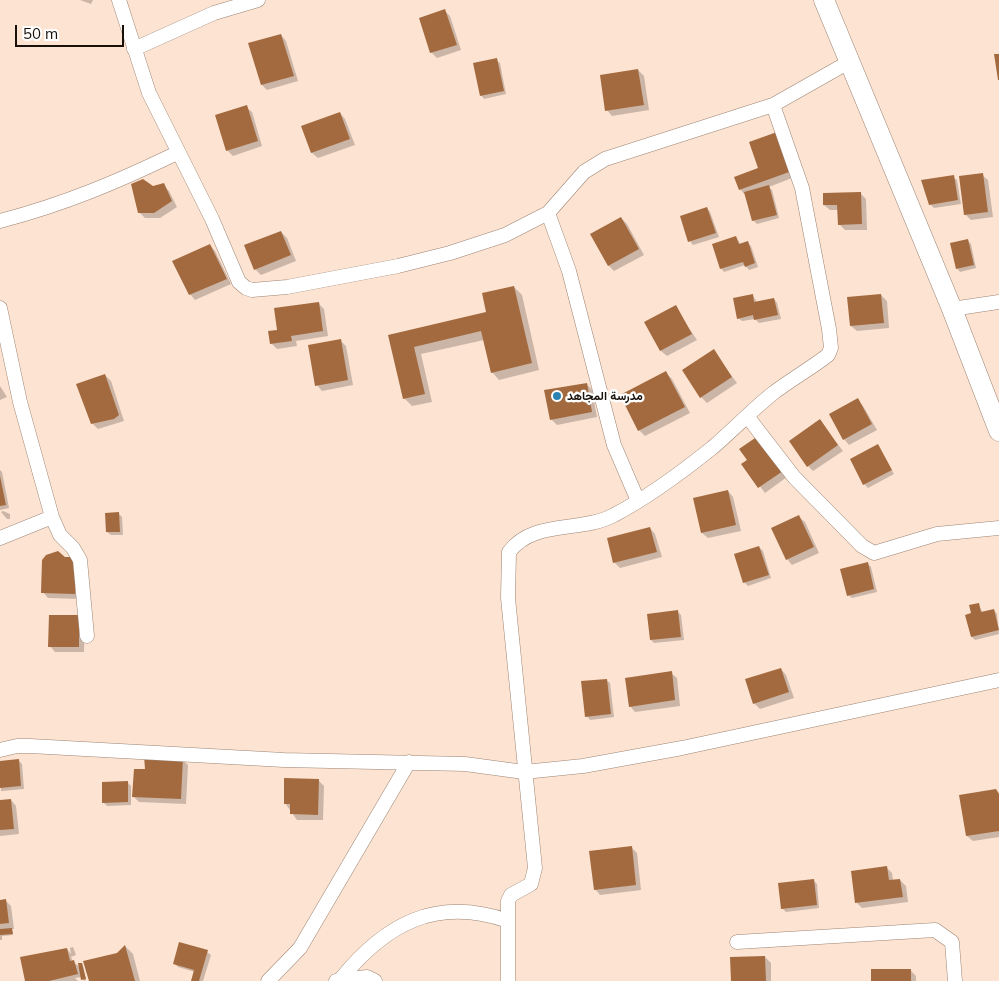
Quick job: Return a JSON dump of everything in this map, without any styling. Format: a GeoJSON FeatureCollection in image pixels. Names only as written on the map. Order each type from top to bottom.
{"type":"FeatureCollection","features":[{"type":"Feature","properties":{"kind":"main road"},"geometry":{"type":"LineString","coordinates":[[824,0],[952,309],[999,431]]}},
{"type":"Feature","properties":{"kind":"street"},"geometry":{"type":"LineString","coordinates":[[119,0],[149,93],[177,153],[212,219],[239,282],[252,290],[286,287],[450,253],[505,235],[548,213],[584,172],[605,159],[773,105],[849,62]]}},
{"type":"Feature","properties":{"kind":"street"},"geometry":{"type":"LineString","coordinates":[[134,49],[214,12],[258,0]]}},
{"type":"Feature","properties":{"kind":"street"},"geometry":{"type":"LineString","coordinates":[[508,981],[508,901],[511,895],[531,884],[534,876],[531,812],[524,772],[508,598],[509,552],[515,544],[532,535],[602,520],[613,516],[638,501],[711,448],[772,394],[828,355],[831,348],[804,196],[773,105]]}},
{"type":"Feature","properties":{"kind":"street"},"geometry":{"type":"LineString","coordinates":[[0,221],[51,208],[114,184],[177,153]]}},
{"type":"Feature","properties":{"kind":"street"},"geometry":{"type":"LineString","coordinates":[[548,213],[569,271],[614,445],[638,501]]}},
{"type":"Feature","properties":{"kind":"street"},"geometry":{"type":"LineString","coordinates":[[952,309],[999,302]]}},
{"type":"Feature","properties":{"kind":"street"},"geometry":{"type":"LineString","coordinates":[[0,308],[20,402],[52,517],[60,535],[73,548],[80,560],[86,636]]}},
{"type":"Feature","properties":{"kind":"street"},"geometry":{"type":"LineString","coordinates":[[747,416],[794,477],[856,540],[874,552],[937,534],[999,528]]}},
{"type":"Feature","properties":{"kind":"street"},"geometry":{"type":"LineString","coordinates":[[0,538],[52,517]]}},
{"type":"Feature","properties":{"kind":"street"},"geometry":{"type":"LineString","coordinates":[[0,750],[17,746],[30,746],[206,756],[488,765],[524,772],[583,766],[682,748],[999,680]]}},
{"type":"Feature","properties":{"kind":"street"},"geometry":{"type":"LineString","coordinates":[[268,981],[300,948],[409,762]]}},
{"type":"Feature","properties":{"kind":"street"},"geometry":{"type":"LineString","coordinates":[[338,981],[377,939],[426,915],[444,912],[477,913],[508,921]]}},
{"type":"Feature","properties":{"kind":"street"},"geometry":{"type":"LineString","coordinates":[[737,942],[935,930],[952,942],[955,981]]}},
{"type":"Feature","properties":{"kind":"street"},"geometry":{"type":"LineString","coordinates":[[338,981],[368,977],[375,981]]}},
{"type":"Feature","properties":{"kind":"building"},"geometry":{"type":"Polygon","coordinates":[[[445,9],[457,45],[430,53],[419,18],[445,9]]]}},
{"type":"Feature","properties":{"kind":"building"},"geometry":{"type":"Polygon","coordinates":[[[281,34],[294,76],[261,85],[248,43],[281,34]]]}},
{"type":"Feature","properties":{"kind":"building"},"geometry":{"type":"Polygon","coordinates":[[[994,54],[999,54],[999,80],[998,80],[994,54]]]}},
{"type":"Feature","properties":{"kind":"building"},"geometry":{"type":"Polygon","coordinates":[[[497,58],[504,91],[480,96],[473,63],[497,58]]]}},
{"type":"Feature","properties":{"kind":"building"},"geometry":{"type":"Polygon","coordinates":[[[638,69],[644,105],[605,111],[600,75],[638,69]]]}},
{"type":"Feature","properties":{"kind":"building"},"geometry":{"type":"Polygon","coordinates":[[[247,105],[258,141],[226,151],[215,115],[247,105]]]}},
{"type":"Feature","properties":{"kind":"building"},"geometry":{"type":"Polygon","coordinates":[[[340,112],[350,139],[311,153],[301,126],[340,112]]]}},
{"type":"Feature","properties":{"kind":"building"},"geometry":{"type":"Polygon","coordinates":[[[777,132],[792,171],[739,190],[734,177],[758,168],[749,142],[777,132]]]}},
{"type":"Feature","properties":{"kind":"building"},"geometry":{"type":"Polygon","coordinates":[[[983,173],[988,212],[964,215],[959,176],[983,173]]]}},
{"type":"Feature","properties":{"kind":"building"},"geometry":{"type":"Polygon","coordinates":[[[954,175],[958,200],[929,205],[921,180],[954,175]]]}},
{"type":"Feature","properties":{"kind":"building"},"geometry":{"type":"Polygon","coordinates":[[[143,179],[153,186],[164,183],[172,201],[154,213],[138,213],[131,184],[143,179]]]}},
{"type":"Feature","properties":{"kind":"building"},"geometry":{"type":"Polygon","coordinates":[[[769,185],[777,215],[752,221],[744,192],[769,185]]]}},
{"type":"Feature","properties":{"kind":"building"},"geometry":{"type":"Polygon","coordinates":[[[861,192],[862,224],[838,225],[837,205],[823,205],[823,193],[861,192]]]}},
{"type":"Feature","properties":{"kind":"building"},"geometry":{"type":"Polygon","coordinates":[[[707,207],[716,233],[688,242],[680,216],[707,207]]]}},
{"type":"Feature","properties":{"kind":"building"},"geometry":{"type":"Polygon","coordinates":[[[621,217],[639,249],[608,266],[590,234],[621,217]]]}},
{"type":"Feature","properties":{"kind":"building"},"geometry":{"type":"Polygon","coordinates":[[[281,231],[291,255],[254,270],[244,245],[281,231]]]}},
{"type":"Feature","properties":{"kind":"building"},"geometry":{"type":"Polygon","coordinates":[[[736,236],[739,244],[748,241],[755,263],[745,267],[743,262],[720,269],[712,244],[736,236]]]}},
{"type":"Feature","properties":{"kind":"building"},"geometry":{"type":"Polygon","coordinates":[[[968,239],[974,265],[956,269],[950,243],[968,239]]]}},
{"type":"Feature","properties":{"kind":"building"},"geometry":{"type":"Polygon","coordinates":[[[210,244],[227,279],[189,295],[172,261],[210,244]]]}},
{"type":"Feature","properties":{"kind":"building"},"geometry":{"type":"Polygon","coordinates":[[[514,286],[532,363],[491,373],[481,331],[414,347],[425,394],[403,399],[388,335],[486,312],[482,293],[514,286]]]}},
{"type":"Feature","properties":{"kind":"building"},"geometry":{"type":"Polygon","coordinates":[[[753,294],[754,302],[774,298],[778,315],[754,320],[753,315],[737,319],[733,298],[753,294]]]}},
{"type":"Feature","properties":{"kind":"building"},"geometry":{"type":"Polygon","coordinates":[[[881,294],[884,323],[850,326],[847,297],[881,294]]]}},
{"type":"Feature","properties":{"kind":"building"},"geometry":{"type":"Polygon","coordinates":[[[319,302],[323,331],[291,336],[292,341],[270,344],[268,331],[277,330],[274,308],[319,302]]]}},
{"type":"Feature","properties":{"kind":"building"},"geometry":{"type":"Polygon","coordinates":[[[676,305],[692,334],[660,351],[644,322],[676,305]]]}},
{"type":"Feature","properties":{"kind":"building"},"geometry":{"type":"Polygon","coordinates":[[[341,339],[348,380],[315,386],[308,345],[341,339]]]}},
{"type":"Feature","properties":{"kind":"building"},"geometry":{"type":"Polygon","coordinates":[[[714,349],[732,377],[700,398],[682,370],[714,349]]]}},
{"type":"Feature","properties":{"kind":"building"},"geometry":{"type":"Polygon","coordinates":[[[666,371],[685,407],[638,431],[620,395],[666,371]]]}},
{"type":"Feature","properties":{"kind":"building"},"geometry":{"type":"Polygon","coordinates":[[[105,374],[119,415],[114,419],[91,424],[76,384],[105,374]]]}},
{"type":"Feature","properties":{"kind":"building"},"geometry":{"type":"Polygon","coordinates":[[[587,383],[592,412],[550,420],[544,390],[587,383]]]}},
{"type":"Feature","properties":{"kind":"building"},"geometry":{"type":"Polygon","coordinates":[[[858,398],[872,424],[843,440],[829,414],[858,398]]]}},
{"type":"Feature","properties":{"kind":"building"},"geometry":{"type":"Polygon","coordinates":[[[820,419],[838,445],[807,467],[789,441],[820,419]]]}},
{"type":"Feature","properties":{"kind":"building"},"geometry":{"type":"Polygon","coordinates":[[[758,436],[783,471],[758,488],[741,464],[747,460],[739,449],[758,436]]]}},
{"type":"Feature","properties":{"kind":"building"},"geometry":{"type":"Polygon","coordinates":[[[878,444],[892,470],[863,485],[850,459],[878,444]]]}},
{"type":"Feature","properties":{"kind":"building"},"geometry":{"type":"Polygon","coordinates":[[[0,476],[6,505],[0,506],[0,476]]]}},
{"type":"Feature","properties":{"kind":"building"},"geometry":{"type":"Polygon","coordinates":[[[728,490],[736,525],[701,533],[693,498],[728,490]]]}},
{"type":"Feature","properties":{"kind":"building"},"geometry":{"type":"Polygon","coordinates":[[[119,512],[120,532],[106,532],[105,513],[119,512]]]}},
{"type":"Feature","properties":{"kind":"building"},"geometry":{"type":"Polygon","coordinates":[[[799,515],[814,547],[786,560],[771,528],[799,515]]]}},
{"type":"Feature","properties":{"kind":"building"},"geometry":{"type":"Polygon","coordinates":[[[650,527],[657,552],[613,563],[607,538],[650,527]]]}},
{"type":"Feature","properties":{"kind":"building"},"geometry":{"type":"Polygon","coordinates":[[[759,546],[769,575],[743,583],[734,554],[759,546]]]}},
{"type":"Feature","properties":{"kind":"building"},"geometry":{"type":"Polygon","coordinates":[[[58,551],[65,557],[78,557],[75,594],[41,593],[42,560],[46,555],[58,551]]]}},
{"type":"Feature","properties":{"kind":"building"},"geometry":{"type":"Polygon","coordinates":[[[868,562],[874,589],[847,596],[840,569],[868,562]]]}},
{"type":"Feature","properties":{"kind":"building"},"geometry":{"type":"Polygon","coordinates":[[[979,603],[981,612],[994,609],[999,630],[971,637],[965,615],[971,613],[969,605],[979,603]]]}},
{"type":"Feature","properties":{"kind":"building"},"geometry":{"type":"Polygon","coordinates":[[[678,610],[681,637],[650,640],[647,614],[678,610]]]}},
{"type":"Feature","properties":{"kind":"building"},"geometry":{"type":"Polygon","coordinates":[[[49,615],[79,615],[79,647],[48,647],[49,615]]]}},
{"type":"Feature","properties":{"kind":"building"},"geometry":{"type":"Polygon","coordinates":[[[781,668],[789,692],[753,704],[745,679],[781,668]]]}},
{"type":"Feature","properties":{"kind":"building"},"geometry":{"type":"Polygon","coordinates":[[[672,671],[675,700],[629,707],[625,678],[672,671]]]}},
{"type":"Feature","properties":{"kind":"building"},"geometry":{"type":"Polygon","coordinates":[[[607,679],[611,714],[585,717],[581,681],[607,679]]]}},
{"type":"Feature","properties":{"kind":"building"},"geometry":{"type":"Polygon","coordinates":[[[144,756],[183,758],[181,799],[132,797],[134,769],[145,769],[144,756]]]}},
{"type":"Feature","properties":{"kind":"building"},"geometry":{"type":"Polygon","coordinates":[[[19,759],[21,786],[0,788],[0,761],[19,759]]]}},
{"type":"Feature","properties":{"kind":"building"},"geometry":{"type":"Polygon","coordinates":[[[284,778],[319,779],[318,815],[290,814],[290,804],[284,804],[284,778]]]}},
{"type":"Feature","properties":{"kind":"building"},"geometry":{"type":"Polygon","coordinates":[[[128,781],[128,802],[102,803],[102,782],[128,781]]]}},
{"type":"Feature","properties":{"kind":"building"},"geometry":{"type":"Polygon","coordinates":[[[996,789],[999,794],[999,831],[966,836],[959,795],[996,789]]]}},
{"type":"Feature","properties":{"kind":"building"},"geometry":{"type":"Polygon","coordinates":[[[11,799],[14,829],[0,830],[0,800],[11,799]]]}},
{"type":"Feature","properties":{"kind":"building"},"geometry":{"type":"Polygon","coordinates":[[[632,846],[636,885],[594,890],[589,851],[632,846]]]}},
{"type":"Feature","properties":{"kind":"building"},"geometry":{"type":"Polygon","coordinates":[[[887,866],[889,880],[900,879],[903,897],[855,903],[851,871],[887,866]]]}},
{"type":"Feature","properties":{"kind":"building"},"geometry":{"type":"Polygon","coordinates":[[[814,879],[817,905],[781,909],[778,883],[814,879]]]}},
{"type":"Feature","properties":{"kind":"building"},"geometry":{"type":"Polygon","coordinates":[[[6,899],[9,923],[0,924],[0,900],[6,899]]]}},
{"type":"Feature","properties":{"kind":"building"},"geometry":{"type":"Polygon","coordinates":[[[12,928],[13,934],[0,935],[0,929],[12,928]]]}},
{"type":"Feature","properties":{"kind":"building"},"geometry":{"type":"Polygon","coordinates":[[[179,942],[208,950],[199,981],[191,981],[194,970],[173,964],[179,942]]]}},
{"type":"Feature","properties":{"kind":"building"},"geometry":{"type":"Polygon","coordinates":[[[125,945],[135,981],[89,981],[83,961],[117,953],[125,945]]]}},
{"type":"Feature","properties":{"kind":"building"},"geometry":{"type":"Polygon","coordinates":[[[67,948],[70,961],[74,960],[78,974],[49,981],[25,981],[20,957],[67,948]]]}},
{"type":"Feature","properties":{"kind":"building"},"geometry":{"type":"Polygon","coordinates":[[[765,956],[766,981],[731,981],[730,957],[765,956]]]}},
{"type":"Feature","properties":{"kind":"building"},"geometry":{"type":"Polygon","coordinates":[[[78,963],[82,963],[86,979],[81,980],[78,963]]]}},
{"type":"Feature","properties":{"kind":"building"},"geometry":{"type":"Polygon","coordinates":[[[871,969],[911,969],[911,981],[871,981],[871,969]]]}},
{"type":"Feature","properties":{"kind":"place","name":"مدرسة المجاهد"},"geometry":{"type":"Point","coordinates":[557,396]}}]}
